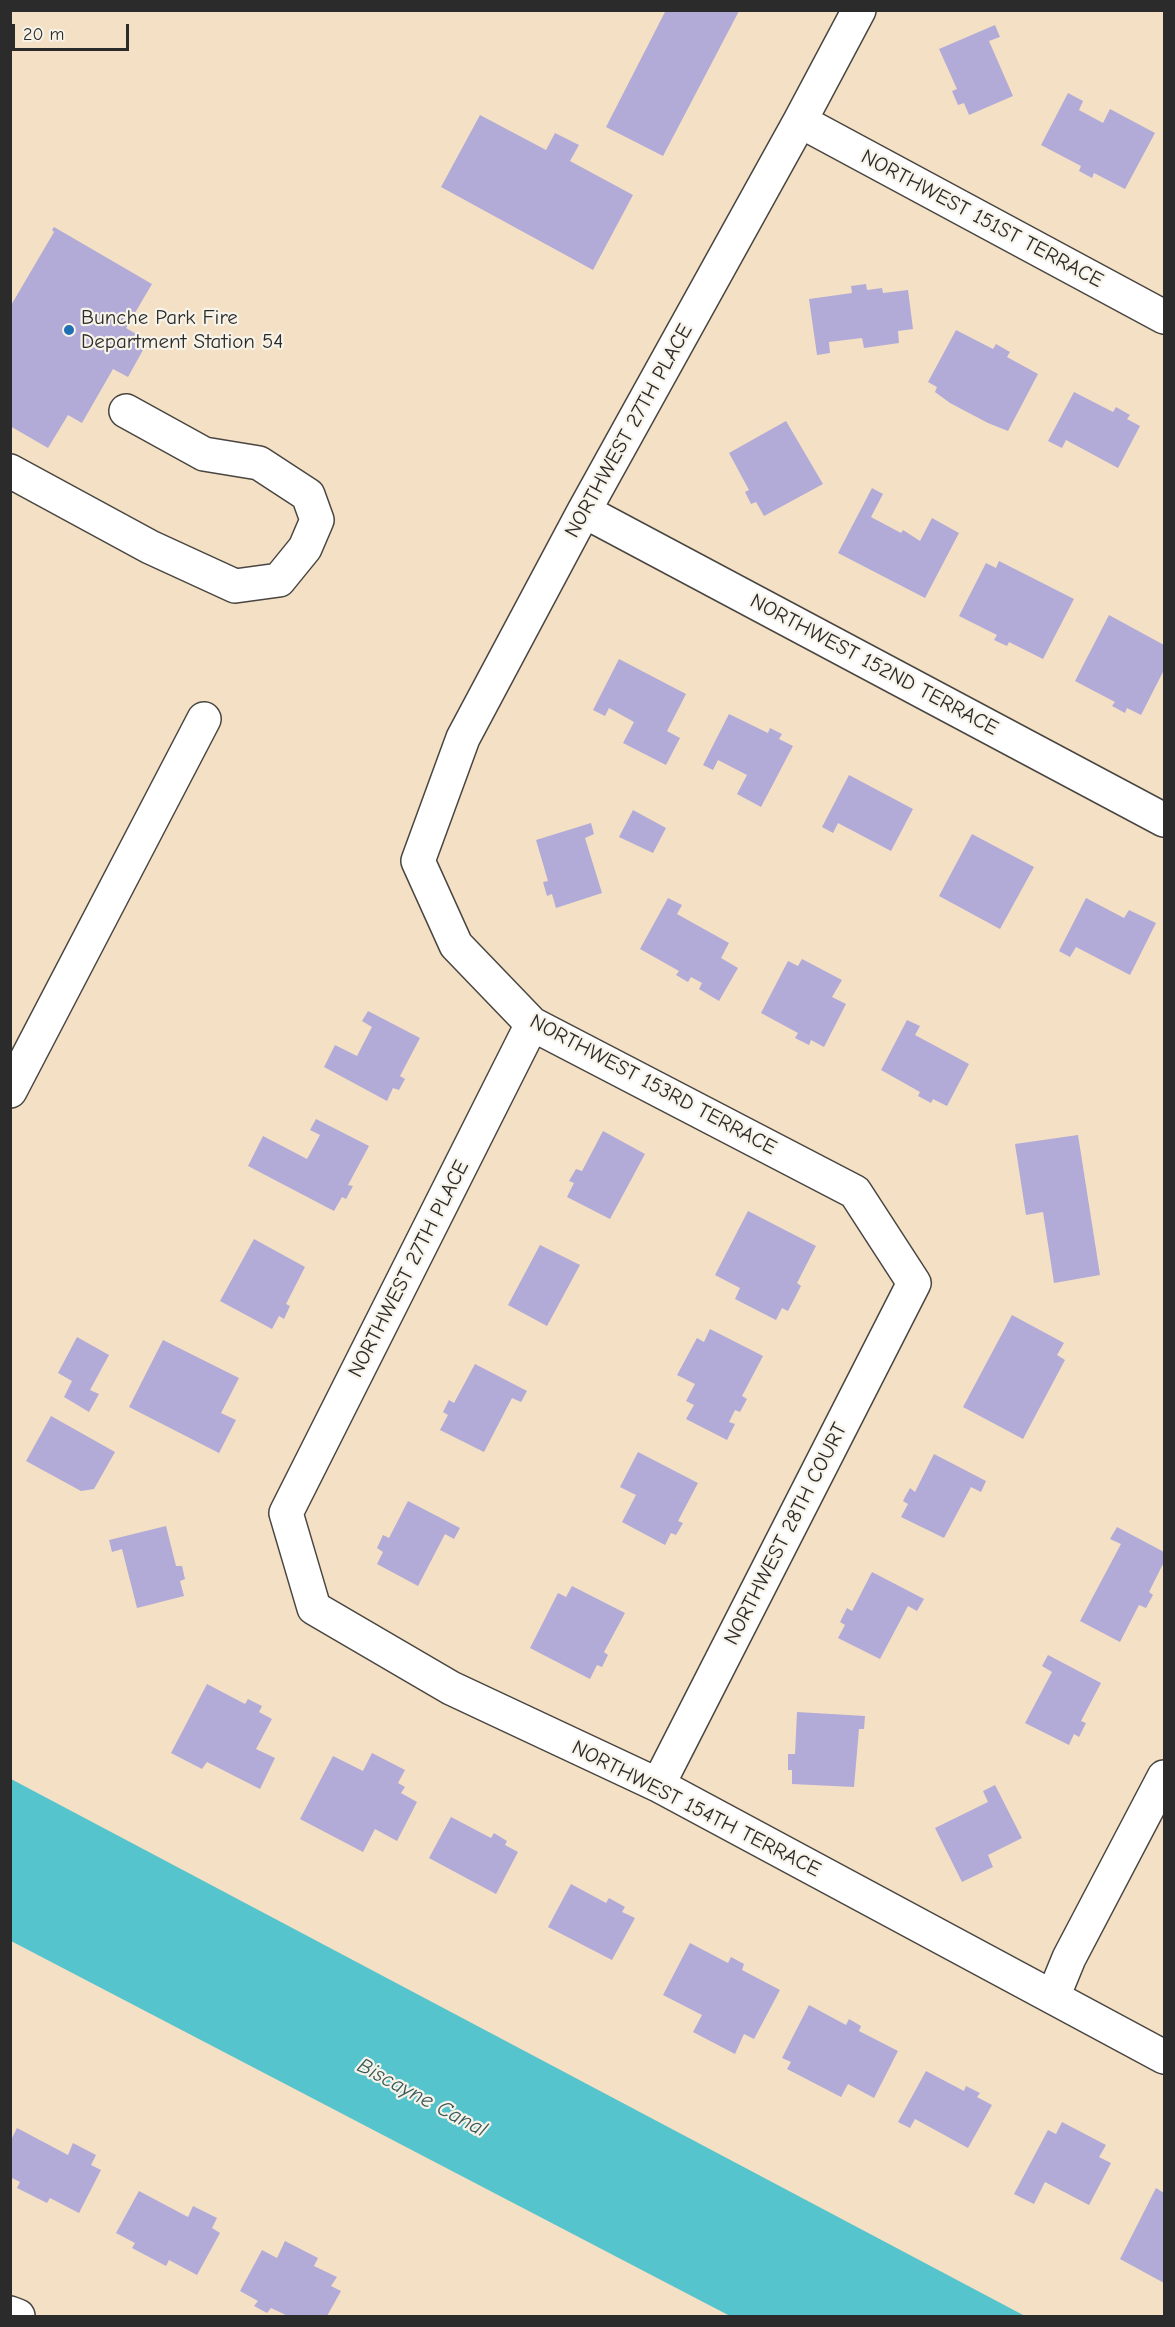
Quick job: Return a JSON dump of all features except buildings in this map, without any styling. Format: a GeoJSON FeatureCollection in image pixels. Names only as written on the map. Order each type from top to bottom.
{"type":"FeatureCollection","features":[{"type":"Feature","properties":{"kind":"street","name":"NORTHWEST 27TH PLACE"},"geometry":{"type":"LineString","coordinates":[[417,861],[463,738],[584,511],[859,10]]}},
{"type":"Feature","properties":{"kind":"street","name":"NORTHWEST 151ST TERRACE"},"geometry":{"type":"LineString","coordinates":[[800,121],[1164,317]]}},
{"type":"Feature","properties":{"kind":"street"},"geometry":{"type":"LineString","coordinates":[[10,471],[150,547],[234,586],[279,580],[305,548],[317,520],[308,495],[259,463],[204,454],[126,411]]}},
{"type":"Feature","properties":{"kind":"street","name":"NORTHWEST 152ND TERRACE"},"geometry":{"type":"LineString","coordinates":[[584,511],[1164,820]]}},
{"type":"Feature","properties":{"kind":"street"},"geometry":{"type":"LineString","coordinates":[[10,1091],[204,719]]}},
{"type":"Feature","properties":{"kind":"street","name":"NORTHWEST 153RD TERRACE"},"geometry":{"type":"LineString","coordinates":[[417,861],[456,945],[532,1024],[855,1192],[914,1283]]}},
{"type":"Feature","properties":{"kind":"street","name":"NORTHWEST 27TH PLACE"},"geometry":{"type":"LineString","coordinates":[[286,1513],[532,1024]]}},
{"type":"Feature","properties":{"kind":"street","name":"NORTHWEST 28TH COURT"},"geometry":{"type":"LineString","coordinates":[[658,1785],[914,1283]]}},
{"type":"Feature","properties":{"kind":"street","name":"NORTHWEST 154TH TERRACE"},"geometry":{"type":"LineString","coordinates":[[286,1513],[314,1608],[451,1688],[658,1785],[1164,2057]]}},
{"type":"Feature","properties":{"kind":"street"},"geometry":{"type":"LineString","coordinates":[[1053,1997],[1069,1958],[1164,1778]]}},
{"type":"Feature","properties":{"kind":"street"},"geometry":{"type":"LineString","coordinates":[[10,2313],[18,2316]]}},
{"type":"Feature","properties":{"kind":"water","name":"Biscayne Canal"},"geometry":{"type":"Polygon","coordinates":[[[10,1779],[1025,2316],[730,2316],[11,1941],[10,1779]]]}},
{"type":"Feature","properties":{"kind":"place","name":"Bunche Park Fire Department Station 54"},"geometry":{"type":"Point","coordinates":[69,330]}}]}
